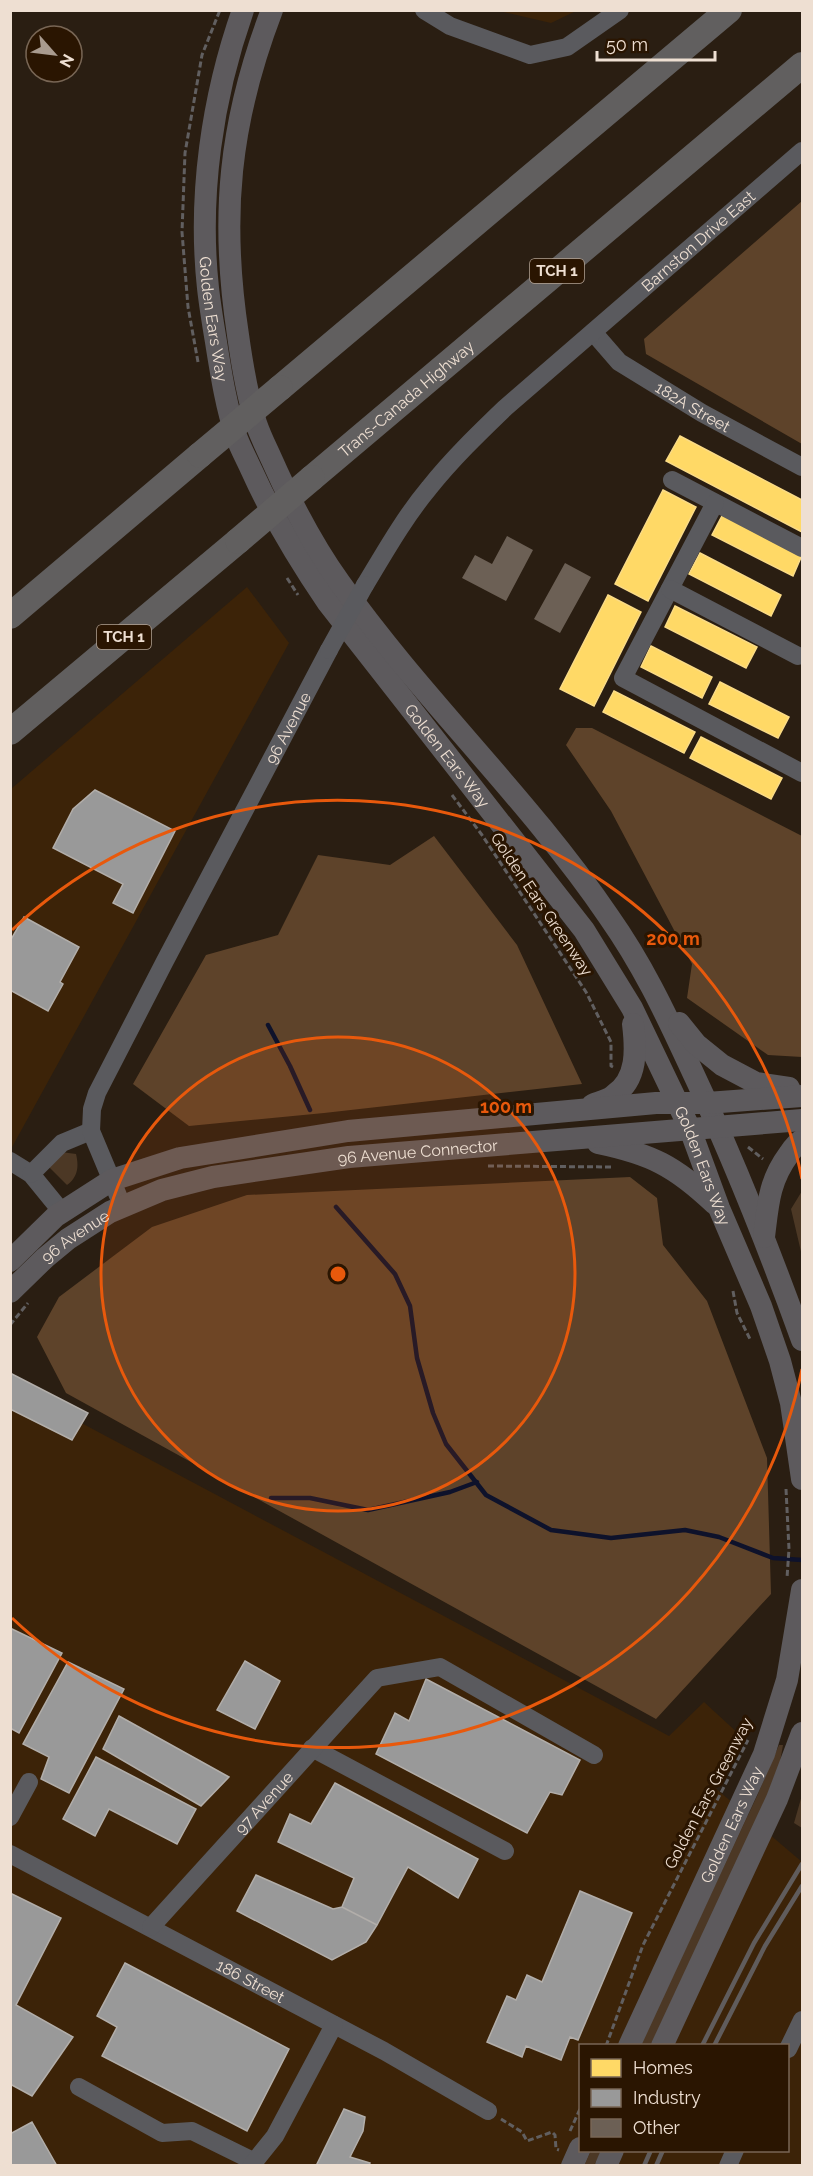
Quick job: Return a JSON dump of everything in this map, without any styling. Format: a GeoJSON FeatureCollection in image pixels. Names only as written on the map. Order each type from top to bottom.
{"type":"FeatureCollection","features":[{"type":"Feature","properties":{"kind":"highway"},"geometry":{"type":"LineString","coordinates":[[10,616],[729,10]]}},
{"type":"Feature","properties":{"kind":"highway","name":"Trans-Canada Highway"},"geometry":{"type":"LineString","coordinates":[[10,732],[802,65]]}},
{"type":"Feature","properties":{"kind":"main road","name":"Golden Ears Way"},"geometry":{"type":"LineString","coordinates":[[243,10],[233,38],[217,102],[209,156],[205,217],[208,287],[221,372],[236,436],[261,491],[291,548],[328,603],[584,930],[632,1008],[690,1129],[780,1361],[791,1403],[799,1449],[794,1481]]}},
{"type":"Feature","properties":{"kind":"main road","name":"Golden Ears Way"},"geometry":{"type":"LineString","coordinates":[[272,10],[259,45],[241,109],[232,161],[228,217],[231,288],[242,363],[256,425],[308,533],[340,583],[576,872],[609,916],[657,995],[707,1103],[802,1340]]}},
{"type":"Feature","properties":{"kind":"main road"},"geometry":{"type":"LineString","coordinates":[[657,995],[696,1044],[723,1065],[756,1083],[802,1090]]}},
{"type":"Feature","properties":{"kind":"main road"},"geometry":{"type":"LineString","coordinates":[[578,1111],[614,1096],[630,1075],[636,1049],[632,1008]]}},
{"type":"Feature","properties":{"kind":"main road","name":"96 Avenue Connector"},"geometry":{"type":"LineString","coordinates":[[112,1180],[180,1158],[348,1131],[656,1103],[707,1103],[802,1096]]}},
{"type":"Feature","properties":{"kind":"main road","name":"96 Avenue Connector"},"geometry":{"type":"LineString","coordinates":[[122,1205],[162,1190],[213,1177],[349,1157],[802,1120]]}},
{"type":"Feature","properties":{"kind":"main road"},"geometry":{"type":"LineString","coordinates":[[576,1138],[644,1155],[669,1166],[695,1185],[719,1208]]}},
{"type":"Feature","properties":{"kind":"main road"},"geometry":{"type":"LineString","coordinates":[[763,1238],[769,1195],[778,1169],[802,1140]]}},
{"type":"Feature","properties":{"kind":"main road","name":"96 Avenue"},"geometry":{"type":"LineString","coordinates":[[10,1261],[62,1212],[112,1180]]}},
{"type":"Feature","properties":{"kind":"main road","name":"96 Avenue"},"geometry":{"type":"LineString","coordinates":[[10,1292],[68,1239],[122,1205]]}},
{"type":"Feature","properties":{"kind":"main road","name":"Golden Ears Way"},"geometry":{"type":"LineString","coordinates":[[630,2044],[750,1788],[775,1723],[787,1680],[795,1586]]}},
{"type":"Feature","properties":{"kind":"main road","name":"Golden Ears Way"},"geometry":{"type":"LineString","coordinates":[[663,2044],[777,1799],[802,1733]]}},
{"type":"Feature","properties":{"kind":"main road"},"geometry":{"type":"LineString","coordinates":[[606,2166],[613,2152]]}},
{"type":"Feature","properties":{"kind":"street"},"geometry":{"type":"LineString","coordinates":[[424,10],[450,26],[530,55],[567,47],[620,10]]}},
{"type":"Feature","properties":{"kind":"street","name":"Barnston Drive East"},"geometry":{"type":"LineString","coordinates":[[593,332],[802,151]]}},
{"type":"Feature","properties":{"kind":"street","name":"182A Street"},"geometry":{"type":"LineString","coordinates":[[593,332],[619,362],[702,413],[802,467]]}},
{"type":"Feature","properties":{"kind":"street","name":"96 Avenue"},"geometry":{"type":"LineString","coordinates":[[122,1205],[91,1131],[92,1109],[106,1075],[329,650],[393,538],[428,489],[465,446],[593,332]]}},
{"type":"Feature","properties":{"kind":"street"},"geometry":{"type":"LineString","coordinates":[[672,480],[802,548]]}},
{"type":"Feature","properties":{"kind":"street"},"geometry":{"type":"LineString","coordinates":[[715,503],[623,678],[802,773]]}},
{"type":"Feature","properties":{"kind":"street"},"geometry":{"type":"LineString","coordinates":[[670,589],[798,656]]}},
{"type":"Feature","properties":{"kind":"street"},"geometry":{"type":"LineString","coordinates":[[32,1174],[62,1143],[91,1131]]}},
{"type":"Feature","properties":{"kind":"street"},"geometry":{"type":"LineString","coordinates":[[10,1161],[32,1174],[62,1212]]}},
{"type":"Feature","properties":{"kind":"street","name":"97 Avenue"},"geometry":{"type":"LineString","coordinates":[[151,1927],[377,1678],[440,1667],[594,1755]]}},
{"type":"Feature","properties":{"kind":"street"},"geometry":{"type":"LineString","coordinates":[[312,1748],[505,1851]]}},
{"type":"Feature","properties":{"kind":"street"},"geometry":{"type":"LineString","coordinates":[[10,1817],[29,1782]]}},
{"type":"Feature","properties":{"kind":"street","name":"186 Street"},"geometry":{"type":"LineString","coordinates":[[10,1854],[334,2025],[488,2111]]}},
{"type":"Feature","properties":{"kind":"street"},"geometry":{"type":"LineString","coordinates":[[789,2047],[802,2020]]}},
{"type":"Feature","properties":{"kind":"street"},"geometry":{"type":"LineString","coordinates":[[79,2087],[162,2133],[192,2131],[252,2163],[275,2136],[334,2025]]}},
{"type":"Feature","properties":{"kind":"street"},"geometry":{"type":"LineString","coordinates":[[728,2166],[735,2152]]}},
{"type":"Feature","properties":{"kind":"path","name":"Golden Ears Greenway"},"geometry":{"type":"LineString","coordinates":[[448,789],[482,835],[586,992],[611,1042],[611,1066]]}},
{"type":"Feature","properties":{"kind":"path"},"geometry":{"type":"LineString","coordinates":[[748,1147],[767,1162]]}},
{"type":"Feature","properties":{"kind":"path"},"geometry":{"type":"LineString","coordinates":[[483,1166],[614,1167]]}},
{"type":"Feature","properties":{"kind":"path"},"geometry":{"type":"LineString","coordinates":[[732,1290],[737,1313],[753,1343]]}},
{"type":"Feature","properties":{"kind":"path"},"geometry":{"type":"LineString","coordinates":[[10,1325],[35,1296]]}},
{"type":"Feature","properties":{"kind":"path"},"geometry":{"type":"LineString","coordinates":[[794,1481],[789,1549],[795,1586]]}},
{"type":"Feature","properties":{"kind":"path","name":"Golden Ears Greenway"},"geometry":{"type":"LineString","coordinates":[[607,2044],[643,1945],[750,1737]]}},
{"type":"Feature","properties":{"kind":"path"},"geometry":{"type":"LineString","coordinates":[[488,2111],[522,2132],[526,2141],[552,2132],[555,2135],[556,2149],[571,2155]]}},
{"type":"Feature","properties":{"kind":"shaded area"},"geometry":{"type":"Polygon","coordinates":[[[499,11],[576,11],[551,23],[499,11]]]}},
{"type":"Feature","properties":{"kind":"shaded area"},"geometry":{"type":"Polygon","coordinates":[[[802,201],[802,444],[646,354],[644,339],[802,201]]]}},
{"type":"Feature","properties":{"kind":"shaded area"},"geometry":{"type":"Polygon","coordinates":[[[247,587],[289,643],[11,1149],[11,789],[247,587]]]}},
{"type":"Feature","properties":{"kind":"shaded area"},"geometry":{"type":"Polygon","coordinates":[[[576,728],[592,728],[802,836],[802,1057],[768,1055],[687,998],[692,964],[611,811],[566,745],[576,728]]]}},
{"type":"Feature","properties":{"kind":"shaded area"},"geometry":{"type":"Polygon","coordinates":[[[434,836],[517,945],[582,1084],[189,1126],[133,1084],[206,955],[278,935],[318,855],[390,865],[434,836]]]}},
{"type":"Feature","properties":{"kind":"shaded area"},"geometry":{"type":"Polygon","coordinates":[[[61,1152],[76,1154],[77,1158],[75,1175],[67,1185],[48,1166],[61,1152]]]}},
{"type":"Feature","properties":{"kind":"shaded area"},"geometry":{"type":"Polygon","coordinates":[[[630,1177],[657,1198],[663,1245],[707,1301],[767,1458],[771,1594],[656,1719],[66,1393],[37,1337],[59,1297],[152,1227],[247,1195],[630,1177]]]}},
{"type":"Feature","properties":{"kind":"shaded area"},"geometry":{"type":"Polygon","coordinates":[[[802,1191],[802,1256],[791,1209],[802,1191]]]}},
{"type":"Feature","properties":{"kind":"shaded area"},"geometry":{"type":"Polygon","coordinates":[[[10,1385],[669,1736],[704,1702],[741,1736],[714,1787],[802,1862],[802,2165],[11,2165],[10,1385]]]}},
{"type":"Feature","properties":{"kind":"shaded area"},"geometry":{"type":"Polygon","coordinates":[[[779,1745],[783,1745],[780,1762],[765,1801],[651,2044],[641,2044],[779,1745]]]}},
{"type":"Feature","properties":{"kind":"shaded area"},"geometry":{"type":"Polygon","coordinates":[[[802,1795],[802,1828],[794,1823],[802,1795]]]}},
{"type":"Feature","properties":{"kind":"shaded area"},"geometry":{"type":"Polygon","coordinates":[[[591,2152],[601,2152],[594,2165],[584,2166],[591,2152]]]}},
{"type":"Feature","properties":{"kind":"building: Homes"},"geometry":{"type":"Polygon","coordinates":[[[680,436],[802,500],[802,532],[666,461],[680,436]]]}},
{"type":"Feature","properties":{"kind":"building: Homes"},"geometry":{"type":"Polygon","coordinates":[[[663,490],[696,507],[648,601],[615,584],[663,490]]]}},
{"type":"Feature","properties":{"kind":"building: Homes"},"geometry":{"type":"Polygon","coordinates":[[[723,514],[802,555],[793,576],[712,535],[723,514]]]}},
{"type":"Feature","properties":{"kind":"building: Homes"},"geometry":{"type":"Polygon","coordinates":[[[700,553],[781,595],[771,616],[689,574],[700,553]]]}},
{"type":"Feature","properties":{"kind":"building: Homes"},"geometry":{"type":"Polygon","coordinates":[[[608,595],[641,612],[594,706],[560,689],[608,595]]]}},
{"type":"Feature","properties":{"kind":"building: Homes"},"geometry":{"type":"Polygon","coordinates":[[[675,606],[757,647],[746,668],[665,627],[675,606]]]}},
{"type":"Feature","properties":{"kind":"building: Homes"},"geometry":{"type":"Polygon","coordinates":[[[651,646],[712,677],[702,698],[641,667],[651,646]]]}},
{"type":"Feature","properties":{"kind":"building: Homes"},"geometry":{"type":"Polygon","coordinates":[[[720,682],[789,717],[778,738],[709,704],[720,682]]]}},
{"type":"Feature","properties":{"kind":"building: Homes"},"geometry":{"type":"Polygon","coordinates":[[[614,691],[695,732],[684,753],[603,712],[614,691]]]}},
{"type":"Feature","properties":{"kind":"building: Homes"},"geometry":{"type":"Polygon","coordinates":[[[701,737],[782,778],[771,799],[690,758],[701,737]]]}},
{"type":"Feature","properties":{"kind":"building: Industry"},"geometry":{"type":"Polygon","coordinates":[[[95,790],[175,831],[133,913],[113,903],[123,884],[53,848],[73,809],[95,790]]]}},
{"type":"Feature","properties":{"kind":"building: Industry"},"geometry":{"type":"Polygon","coordinates":[[[24,917],[79,947],[60,982],[63,984],[48,1011],[10,990],[10,941],[24,917]]]}},
{"type":"Feature","properties":{"kind":"building: Industry"},"geometry":{"type":"Polygon","coordinates":[[[10,1373],[88,1413],[72,1440],[10,1409],[10,1373]]]}},
{"type":"Feature","properties":{"kind":"building: Industry"},"geometry":{"type":"Polygon","coordinates":[[[10,1628],[62,1653],[19,1733],[10,1728],[10,1628]]]}},
{"type":"Feature","properties":{"kind":"building: Industry"},"geometry":{"type":"Polygon","coordinates":[[[245,1661],[280,1681],[255,1729],[217,1710],[245,1661]]]}},
{"type":"Feature","properties":{"kind":"building: Industry"},"geometry":{"type":"Polygon","coordinates":[[[68,1662],[124,1689],[69,1793],[41,1779],[49,1757],[23,1744],[68,1662]]]}},
{"type":"Feature","properties":{"kind":"building: Industry"},"geometry":{"type":"Polygon","coordinates":[[[426,1679],[580,1760],[562,1795],[550,1792],[527,1833],[376,1754],[395,1713],[409,1721],[426,1679]]]}},
{"type":"Feature","properties":{"kind":"building: Industry"},"geometry":{"type":"Polygon","coordinates":[[[119,1716],[229,1777],[201,1806],[103,1749],[119,1716]]]}},
{"type":"Feature","properties":{"kind":"building: Industry"},"geometry":{"type":"Polygon","coordinates":[[[96,1757],[196,1809],[177,1844],[109,1809],[95,1836],[63,1819],[96,1757]]]}},
{"type":"Feature","properties":{"kind":"building: Industry"},"geometry":{"type":"Polygon","coordinates":[[[335,1783],[478,1859],[458,1898],[408,1867],[377,1925],[342,1907],[354,1878],[278,1842],[290,1814],[311,1824],[335,1783]]]}},
{"type":"Feature","properties":{"kind":"building: Industry"},"geometry":{"type":"Polygon","coordinates":[[[256,1875],[333,1909],[342,1907],[377,1925],[366,1942],[332,1960],[237,1911],[256,1875]]]}},
{"type":"Feature","properties":{"kind":"building: Industry"},"geometry":{"type":"Polygon","coordinates":[[[580,1891],[632,1913],[578,2040],[570,2037],[561,2060],[526,2046],[522,2057],[487,2042],[507,1996],[516,2000],[527,1975],[542,1982],[580,1891]]]}},
{"type":"Feature","properties":{"kind":"building: Industry"},"geometry":{"type":"Polygon","coordinates":[[[10,1893],[61,1918],[16,2005],[73,2037],[32,2096],[10,2084],[10,1893]]]}},
{"type":"Feature","properties":{"kind":"building: Industry"},"geometry":{"type":"Polygon","coordinates":[[[125,1963],[289,2049],[247,2131],[102,2056],[117,2027],[97,2016],[125,1963]]]}},
{"type":"Feature","properties":{"kind":"building: Industry"},"geometry":{"type":"Polygon","coordinates":[[[344,2109],[365,2117],[363,2131],[350,2157],[370,2163],[369,2166],[316,2166],[344,2109]]]}},
{"type":"Feature","properties":{"kind":"building: Industry"},"geometry":{"type":"Polygon","coordinates":[[[32,2122],[57,2166],[10,2166],[10,2134],[32,2122]]]}},
{"type":"Feature","properties":{"kind":"building: Other"},"geometry":{"type":"Polygon","coordinates":[[[507,536],[533,550],[506,601],[462,578],[475,555],[492,564],[507,536]]]}},
{"type":"Feature","properties":{"kind":"building: Other"},"geometry":{"type":"Polygon","coordinates":[[[565,563],[591,577],[560,633],[534,619],[565,563]]]}},
{"type":"Feature","properties":{"kind":"waterway"},"geometry":{"type":"LineString","coordinates":[[268,1025],[310,1110]]}},
{"type":"Feature","properties":{"kind":"waterway"},"geometry":{"type":"LineString","coordinates":[[336,1207],[395,1274],[410,1306],[417,1358],[433,1413],[446,1444],[486,1495],[551,1530],[611,1538],[685,1530],[719,1537],[773,1558],[802,1560]]}},
{"type":"Feature","properties":{"kind":"waterway"},"geometry":{"type":"LineString","coordinates":[[271,1498],[310,1498],[368,1510],[450,1492],[477,1482]]}},
{"type":"Feature","properties":{"kind":"railway"},"geometry":{"type":"LineString","coordinates":[[703,2044],[754,1943],[802,1864]]}},
{"type":"Feature","properties":{"kind":"railway"},"geometry":{"type":"LineString","coordinates":[[715,2044],[765,1946],[802,1886]]}},
{"type":"Feature","properties":{"kind":"railway"},"geometry":{"type":"LineString","coordinates":[[644,2166],[650,2152]]}},
{"type":"Feature","properties":{"kind":"railway"},"geometry":{"type":"LineString","coordinates":[[656,2166],[662,2152]]}}]}
